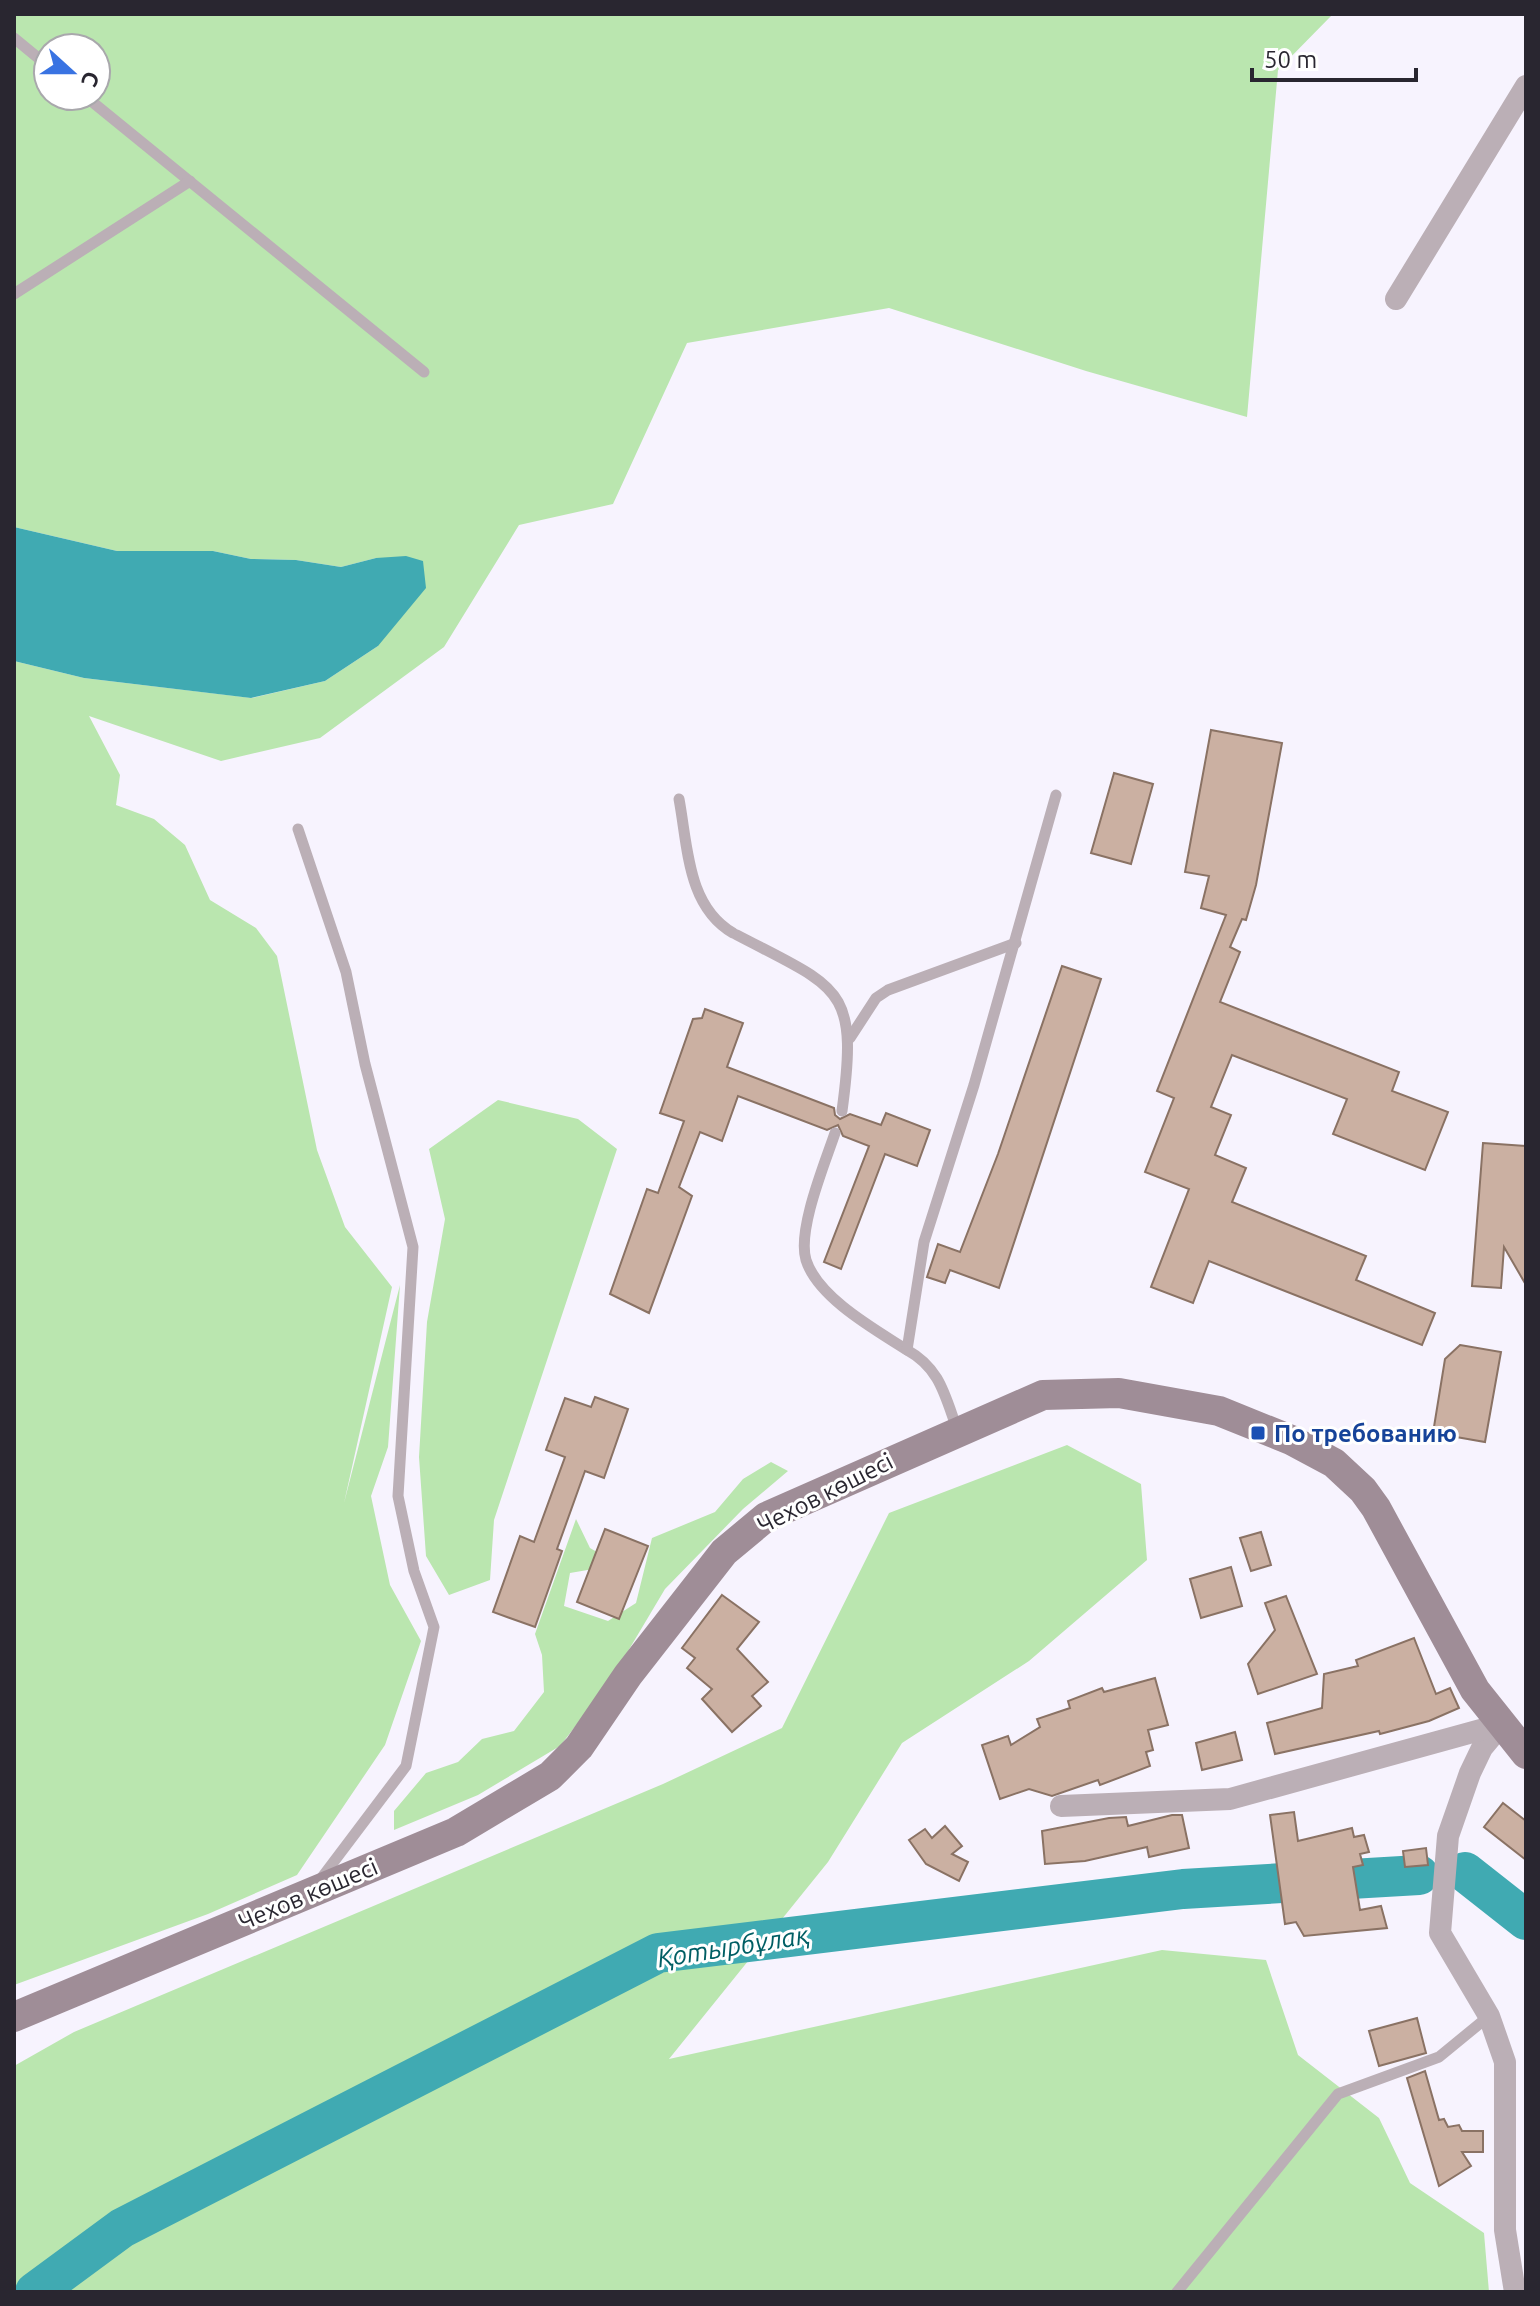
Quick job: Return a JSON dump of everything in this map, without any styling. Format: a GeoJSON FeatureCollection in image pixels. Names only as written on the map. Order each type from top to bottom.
{"type":"FeatureCollection","features":[{"type":"Feature","properties":{"kind":"main road","name":"Чехов көшесі"},"geometry":{"type":"LineString","coordinates":[[14,2017],[456,1832],[550,1776],[579,1747],[628,1675],[724,1552],[766,1517],[957,1430],[1043,1395],[1119,1393],[1219,1411],[1291,1440],[1323,1457],[1363,1490],[1376,1508],[1475,1690],[1526,1754]]}},
{"type":"Feature","properties":{"kind":"street"},"geometry":{"type":"LineString","coordinates":[[1396,299],[1526,86]]}},
{"type":"Feature","properties":{"kind":"street"},"geometry":{"type":"LineString","coordinates":[[1061,1806],[1230,1799],[1502,1724]]}},
{"type":"Feature","properties":{"kind":"street"},"geometry":{"type":"LineString","coordinates":[[1502,1724],[1482,1748],[1448,1836],[1440,1933],[1489,2016],[1505,2062],[1505,2230],[1515,2292]]}},
{"type":"Feature","properties":{"kind":"lane"},"geometry":{"type":"LineString","coordinates":[[14,38],[32,53]]}},
{"type":"Feature","properties":{"kind":"lane"},"geometry":{"type":"LineString","coordinates":[[105,112],[424,372]]}},
{"type":"Feature","properties":{"kind":"lane"},"geometry":{"type":"LineString","coordinates":[[14,294],[190,181]]}},
{"type":"Feature","properties":{"kind":"lane"},"geometry":{"type":"LineString","coordinates":[[907,1350],[924,1242],[1016,943],[1056,795]]}},
{"type":"Feature","properties":{"kind":"lane"},"geometry":{"type":"LineString","coordinates":[[679,799],[695,884],[702,904],[714,922],[805,968],[827,985],[844,1011],[850,1038],[842,1111]]}},
{"type":"Feature","properties":{"kind":"lane"},"geometry":{"type":"LineString","coordinates":[[298,829],[346,972],[365,1064],[413,1247],[398,1496],[414,1571],[434,1627],[406,1766],[310,1893]]}},
{"type":"Feature","properties":{"kind":"lane"},"geometry":{"type":"LineString","coordinates":[[850,1038],[876,998],[888,990],[1016,943]]}},
{"type":"Feature","properties":{"kind":"lane"},"geometry":{"type":"LineString","coordinates":[[835,1133],[807,1227],[806,1260],[836,1299],[927,1361],[937,1375],[957,1430]]}},
{"type":"Feature","properties":{"kind":"lane"},"geometry":{"type":"LineString","coordinates":[[1177,2292],[1338,2094],[1439,2057],[1489,2016]]}},
{"type":"Feature","properties":{"kind":"green space"},"geometry":{"type":"Polygon","coordinates":[[[14,14],[1333,14],[1278,70],[1247,417],[1086,371],[889,308],[687,343],[613,504],[519,525],[444,647],[320,738],[221,761],[89,716],[120,775],[116,805],[154,819],[185,845],[210,900],[256,928],[277,956],[317,1150],[345,1227],[392,1287],[344,1503],[400,1285],[388,1447],[371,1496],[390,1585],[421,1641],[385,1745],[297,1875],[208,1914],[14,1985],[14,661],[84,678],[252,698],[325,681],[378,646],[376,558],[341,567],[296,560],[251,559],[213,551],[117,551],[14,527],[14,14]]]}},
{"type":"Feature","properties":{"kind":"green space"},"geometry":{"type":"Polygon","coordinates":[[[498,1100],[578,1119],[617,1149],[494,1520],[490,1580],[449,1595],[426,1556],[419,1457],[427,1322],[445,1219],[429,1149],[498,1100]]]}},
{"type":"Feature","properties":{"kind":"green space"},"geometry":{"type":"Polygon","coordinates":[[[1067,1445],[1141,1484],[1147,1560],[1029,1661],[902,1743],[828,1862],[669,2059],[1162,1950],[1266,1960],[1298,2055],[1379,2118],[1410,2183],[1484,2233],[1489,2292],[14,2292],[14,2066],[74,2032],[663,1784],[782,1728],[889,1513],[1067,1445]]]}},
{"type":"Feature","properties":{"kind":"green space"},"geometry":{"type":"Polygon","coordinates":[[[771,1462],[788,1471],[743,1509],[665,1589],[609,1683],[560,1746],[478,1795],[394,1830],[394,1811],[426,1773],[458,1762],[482,1739],[514,1731],[544,1692],[542,1655],[535,1634],[576,1519],[590,1548],[609,1559],[605,1567],[570,1573],[564,1606],[608,1621],[636,1603],[652,1538],[715,1512],[743,1479],[771,1462]]]}},
{"type":"Feature","properties":{"kind":"water"},"geometry":{"type":"Polygon","coordinates":[[[14,527],[117,551],[213,551],[251,559],[296,560],[341,567],[376,558],[406,556],[423,561],[426,588],[378,646],[325,681],[251,698],[84,678],[14,661],[14,527]]]}},
{"type":"Feature","properties":{"kind":"building"},"geometry":{"type":"Polygon","coordinates":[[[1211,730],[1282,743],[1256,885],[1246,920],[1242,919],[1230,947],[1240,952],[1220,1002],[1399,1072],[1392,1091],[1448,1112],[1425,1170],[1333,1134],[1347,1099],[1232,1055],[1211,1107],[1231,1115],[1215,1155],[1246,1168],[1232,1202],[1366,1256],[1356,1280],[1435,1313],[1422,1345],[1209,1261],[1193,1303],[1151,1287],[1189,1189],[1145,1172],[1174,1098],[1157,1091],[1226,915],[1201,908],[1209,876],[1185,872],[1211,730]]]}},
{"type":"Feature","properties":{"kind":"building"},"geometry":{"type":"Polygon","coordinates":[[[1114,773],[1153,784],[1131,864],[1091,853],[1114,773]]]}},
{"type":"Feature","properties":{"kind":"building"},"geometry":{"type":"Polygon","coordinates":[[[1062,966],[1101,979],[999,1288],[950,1270],[945,1283],[927,1277],[938,1244],[960,1252],[998,1154],[1062,966]]]}},
{"type":"Feature","properties":{"kind":"building"},"geometry":{"type":"Polygon","coordinates":[[[705,1009],[743,1023],[727,1067],[834,1108],[835,1115],[840,1119],[850,1114],[881,1125],[886,1113],[930,1130],[917,1166],[885,1154],[841,1269],[824,1262],[869,1146],[843,1136],[838,1125],[827,1130],[738,1096],[722,1141],[700,1132],[679,1187],[692,1196],[649,1313],[610,1294],[647,1189],[658,1193],[684,1121],[660,1113],[693,1019],[702,1018],[705,1009]]]}},
{"type":"Feature","properties":{"kind":"building"},"geometry":{"type":"Polygon","coordinates":[[[1483,1143],[1526,1146],[1526,1285],[1504,1247],[1501,1288],[1472,1286],[1483,1143]]]}},
{"type":"Feature","properties":{"kind":"building"},"geometry":{"type":"Polygon","coordinates":[[[1460,1345],[1501,1352],[1485,1442],[1433,1433],[1445,1359],[1460,1345]]]}},
{"type":"Feature","properties":{"kind":"building"},"geometry":{"type":"Polygon","coordinates":[[[595,1397],[628,1409],[604,1478],[585,1471],[557,1549],[562,1551],[535,1627],[493,1612],[520,1536],[534,1542],[565,1457],[546,1450],[565,1398],[591,1407],[595,1397]]]}},
{"type":"Feature","properties":{"kind":"building"},"geometry":{"type":"Polygon","coordinates":[[[605,1529],[648,1546],[619,1619],[577,1602],[605,1529]]]}},
{"type":"Feature","properties":{"kind":"building"},"geometry":{"type":"Polygon","coordinates":[[[1261,1532],[1271,1565],[1251,1571],[1240,1538],[1261,1532]]]}},
{"type":"Feature","properties":{"kind":"building"},"geometry":{"type":"Polygon","coordinates":[[[1231,1567],[1242,1606],[1201,1618],[1190,1579],[1231,1567]]]}},
{"type":"Feature","properties":{"kind":"building"},"geometry":{"type":"Polygon","coordinates":[[[722,1595],[759,1622],[737,1649],[768,1682],[752,1696],[761,1706],[732,1732],[702,1699],[712,1689],[687,1668],[695,1658],[682,1648],[722,1595]]]}},
{"type":"Feature","properties":{"kind":"building"},"geometry":{"type":"Polygon","coordinates":[[[1286,1596],[1317,1674],[1258,1694],[1248,1664],[1275,1630],[1265,1603],[1286,1596]]]}},
{"type":"Feature","properties":{"kind":"building"},"geometry":{"type":"Polygon","coordinates":[[[1414,1638],[1436,1694],[1450,1688],[1459,1708],[1429,1721],[1380,1734],[1379,1731],[1275,1754],[1267,1723],[1322,1708],[1324,1674],[1358,1666],[1356,1660],[1414,1638]]]}},
{"type":"Feature","properties":{"kind":"building"},"geometry":{"type":"Polygon","coordinates":[[[1155,1678],[1168,1725],[1148,1730],[1153,1750],[1146,1752],[1150,1766],[1100,1785],[1098,1780],[1052,1796],[1029,1789],[1000,1799],[982,1745],[1008,1736],[1011,1745],[1040,1727],[1037,1719],[1070,1708],[1068,1701],[1102,1688],[1104,1692],[1155,1678]]]}},
{"type":"Feature","properties":{"kind":"building"},"geometry":{"type":"Polygon","coordinates":[[[1235,1732],[1242,1760],[1202,1770],[1196,1743],[1235,1732]]]}},
{"type":"Feature","properties":{"kind":"building"},"geometry":{"type":"Polygon","coordinates":[[[1503,1803],[1526,1821],[1526,1860],[1484,1827],[1503,1803]]]}},
{"type":"Feature","properties":{"kind":"building"},"geometry":{"type":"Polygon","coordinates":[[[1294,1812],[1298,1841],[1352,1828],[1354,1837],[1364,1835],[1369,1852],[1360,1854],[1363,1865],[1353,1867],[1360,1910],[1381,1906],[1387,1928],[1304,1936],[1296,1922],[1285,1924],[1270,1815],[1294,1812]]]}},
{"type":"Feature","properties":{"kind":"building"},"geometry":{"type":"Polygon","coordinates":[[[1182,1815],[1189,1848],[1149,1857],[1147,1847],[1085,1861],[1045,1864],[1042,1831],[1126,1817],[1128,1826],[1182,1815]]]}},
{"type":"Feature","properties":{"kind":"building"},"geometry":{"type":"Polygon","coordinates":[[[945,1826],[962,1846],[952,1854],[968,1862],[959,1881],[926,1864],[909,1840],[925,1829],[932,1838],[945,1826]]]}},
{"type":"Feature","properties":{"kind":"building"},"geometry":{"type":"Polygon","coordinates":[[[1426,1848],[1428,1865],[1405,1867],[1403,1851],[1426,1848]]]}},
{"type":"Feature","properties":{"kind":"building"},"geometry":{"type":"Polygon","coordinates":[[[1417,2018],[1426,2053],[1379,2066],[1369,2031],[1417,2018]]]}},
{"type":"Feature","properties":{"kind":"building"},"geometry":{"type":"Polygon","coordinates":[[[1425,2071],[1439,2120],[1444,2119],[1448,2127],[1459,2125],[1462,2131],[1483,2131],[1483,2152],[1462,2152],[1471,2166],[1439,2186],[1407,2078],[1425,2071]]]}},
{"type":"Feature","properties":{"kind":"waterway","name":"Қотырбұлақ"},"geometry":{"type":"LineString","coordinates":[[1465,1872],[1526,1920]]}},
{"type":"Feature","properties":{"kind":"waterway","name":"Қотырбұлақ"},"geometry":{"type":"LineString","coordinates":[[35,2292],[122,2228],[658,1953],[1183,1889],[1419,1875]]}},
{"type":"Feature","properties":{"kind":"place","name":"По требованию"},"geometry":{"type":"Point","coordinates":[1258,1433]}}]}
